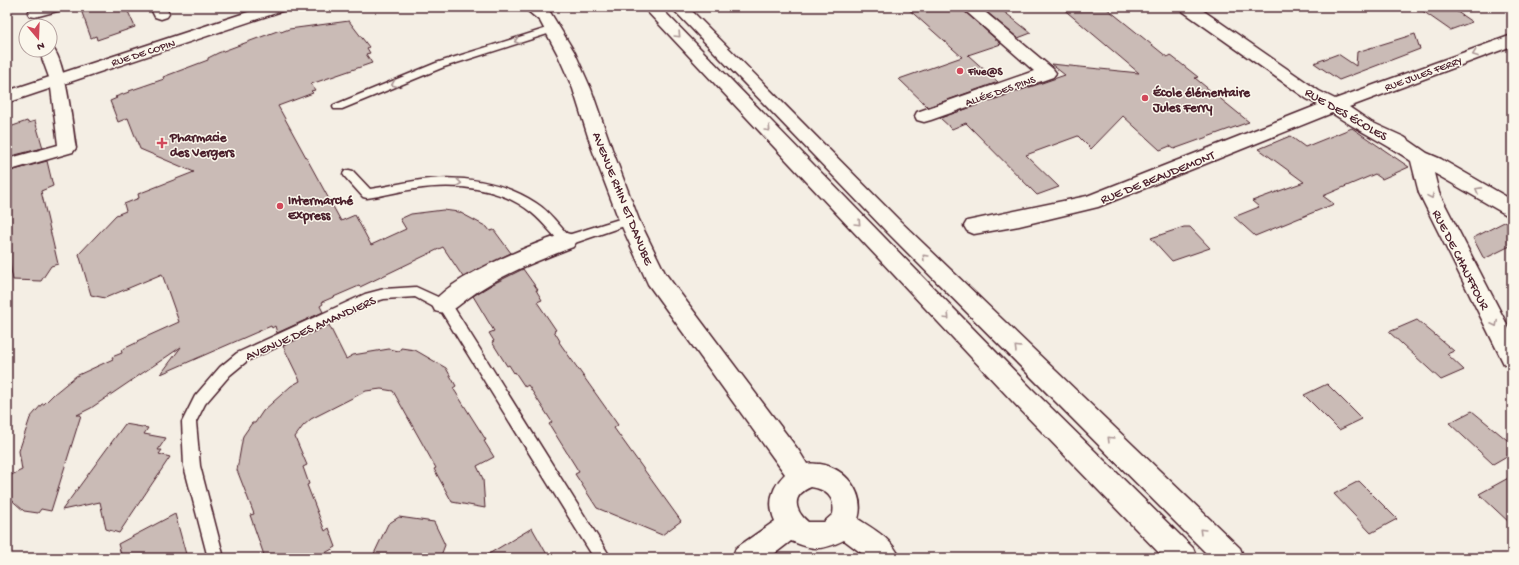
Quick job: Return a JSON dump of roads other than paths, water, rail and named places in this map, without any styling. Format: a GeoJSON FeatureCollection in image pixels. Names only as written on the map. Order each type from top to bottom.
{"type":"FeatureCollection","features":[{"type":"Feature","properties":{"kind":"main road","name":"RUE DE COPIN"},"geometry":{"type":"LineString","coordinates":[[7,97],[279,7]]}},
{"type":"Feature","properties":{"kind":"main road","name":"AVENUE RHIN ET DANUBE"},"geometry":{"type":"LineString","coordinates":[[534,7],[544,15],[554,29],[582,89],[602,149],[629,220],[656,278],[790,459],[801,477]]}},
{"type":"Feature","properties":{"kind":"main road"},"geometry":{"type":"LineString","coordinates":[[651,7],[1022,396],[1183,558]]}},
{"type":"Feature","properties":{"kind":"main road"},"geometry":{"type":"LineString","coordinates":[[679,7],[893,226],[1230,558]]}},
{"type":"Feature","properties":{"kind":"main road","name":"ALLÉE DES PINS"},"geometry":{"type":"LineString","coordinates":[[924,116],[1047,73],[969,7]]}},
{"type":"Feature","properties":{"kind":"main road","name":"RUE DES ÉCOLES"},"geometry":{"type":"LineString","coordinates":[[1187,7],[1313,95],[1334,106],[1364,126],[1396,142],[1420,158],[1434,164],[1512,209]]}},
{"type":"Feature","properties":{"kind":"main road","name":"RUE JULES FERRY"},"geometry":{"type":"LineString","coordinates":[[1334,106],[1512,40]]}},
{"type":"Feature","properties":{"kind":"main road","name":"RUE DE BEAUDEMONT"},"geometry":{"type":"LineString","coordinates":[[974,226],[1019,218],[1091,202],[1334,106]]}},
{"type":"Feature","properties":{"kind":"main road","name":"RUE DE CHAUFFOUR"},"geometry":{"type":"LineString","coordinates":[[1420,158],[1428,192],[1512,357]]}},
{"type":"Feature","properties":{"kind":"main road"},"geometry":{"type":"LineString","coordinates":[[443,305],[470,285],[562,237]]}},
{"type":"Feature","properties":{"kind":"main road"},"geometry":{"type":"LineString","coordinates":[[819,475],[836,483],[846,498],[846,516],[842,524],[827,534],[817,536],[807,535],[798,531],[785,517],[782,508],[783,498],[787,489],[793,482],[801,477],[819,475]]}},
{"type":"Feature","properties":{"kind":"main road"},"geometry":{"type":"LineString","coordinates":[[842,524],[878,548],[886,558]]}},
{"type":"Feature","properties":{"kind":"main road"},"geometry":{"type":"LineString","coordinates":[[746,558],[791,525]]}},
{"type":"Feature","properties":{"kind":"street"},"geometry":{"type":"LineString","coordinates":[[35,15],[56,7]]}},
{"type":"Feature","properties":{"kind":"street"},"geometry":{"type":"LineString","coordinates":[[7,165],[67,148],[58,80],[50,58]]}},
{"type":"Feature","properties":{"kind":"lane"},"geometry":{"type":"LineString","coordinates":[[338,107],[440,65],[554,29]]}},
{"type":"Feature","properties":{"kind":"lane"},"geometry":{"type":"LineString","coordinates":[[349,174],[367,194],[420,184],[448,182],[475,185],[510,194],[533,207],[550,221],[562,237],[629,220]]}},
{"type":"Feature","properties":{"kind":"lane","name":"AVENUE DES AMANDIERS"},"geometry":{"type":"LineString","coordinates":[[216,558],[192,466],[189,422],[200,400],[225,371],[242,357],[370,298],[384,294],[416,292],[446,307],[603,558]]}},
{"type":"Feature","properties":{"kind":"place","name":"Five@S"},"geometry":{"type":"Point","coordinates":[960,71]}},
{"type":"Feature","properties":{"kind":"place","name":"École élémentaire Jules Ferry"},"geometry":{"type":"Point","coordinates":[1145,98]}},
{"type":"Feature","properties":{"kind":"place","name":"Pharmacie des Vergers"},"geometry":{"type":"Point","coordinates":[162,143]}},
{"type":"Feature","properties":{"kind":"place","name":"Intermarché Express"},"geometry":{"type":"Point","coordinates":[280,206]}}]}
